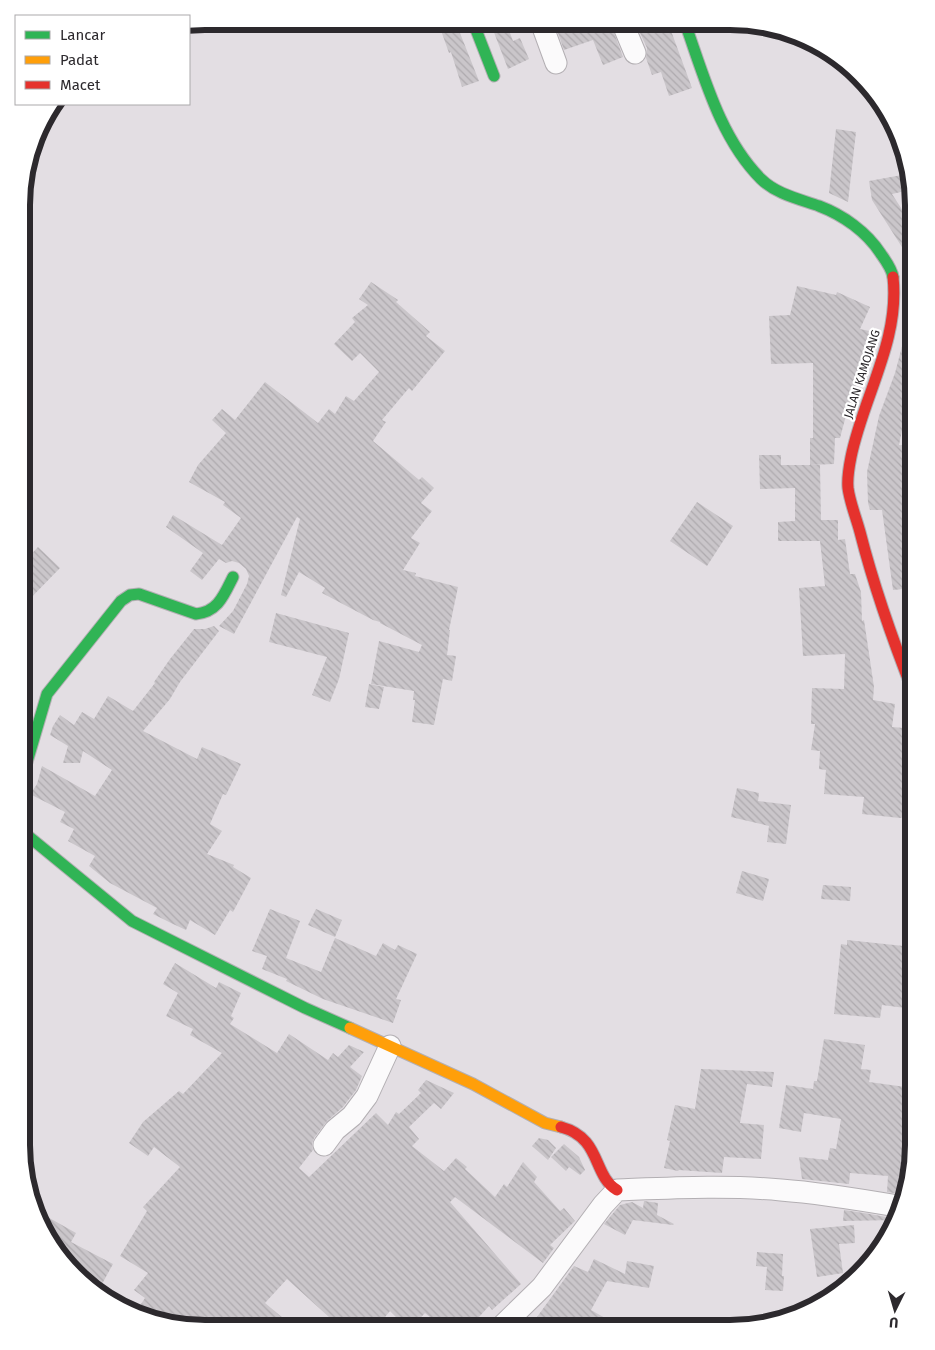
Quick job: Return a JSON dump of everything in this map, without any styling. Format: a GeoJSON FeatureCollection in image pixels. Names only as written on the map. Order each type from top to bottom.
{"type":"FeatureCollection","features":[{"type":"Feature","properties":{"kind":"street"},"geometry":{"type":"LineString","coordinates":[[476,30],[494,76]]}},
{"type":"Feature","properties":{"kind":"street"},"geometry":{"type":"LineString","coordinates":[[543,30],[556,63]]}},
{"type":"Feature","properties":{"kind":"street"},"geometry":{"type":"LineString","coordinates":[[625,30],[635,53]]}},
{"type":"Feature","properties":{"kind":"street","name":"JALAN KAMOJANG"},"geometry":{"type":"LineString","coordinates":[[688,30],[726,128],[746,163],[763,181],[794,198],[829,210],[867,235],[892,272],[894,289],[893,320],[887,346],[859,426],[853,448],[848,483],[871,575],[905,669]]}},
{"type":"Feature","properties":{"kind":"street"},"geometry":{"type":"LineString","coordinates":[[30,750],[47,694],[66,667],[121,600],[130,595],[139,594],[196,614],[206,614],[213,611],[233,577]]}},
{"type":"Feature","properties":{"kind":"street"},"geometry":{"type":"LineString","coordinates":[[30,838],[132,922],[216,964],[473,1084],[545,1123],[572,1130],[592,1148],[609,1185],[617,1190],[708,1187],[780,1190],[858,1199],[894,1206]]}},
{"type":"Feature","properties":{"kind":"street"},"geometry":{"type":"LineString","coordinates":[[324,1145],[335,1130],[352,1116],[367,1096],[390,1046]]}},
{"type":"Feature","properties":{"kind":"street"},"geometry":{"type":"LineString","coordinates":[[508,1320],[542,1287],[603,1205],[617,1190]]}},
{"type":"Feature","properties":{"kind":"building"},"geometry":{"type":"Polygon","coordinates":[[[441,30],[459,30],[479,81],[462,87],[451,52],[449,53],[441,30]]]}},
{"type":"Feature","properties":{"kind":"building"},"geometry":{"type":"Polygon","coordinates":[[[493,30],[509,30],[513,41],[520,38],[529,59],[508,69],[493,30]]]}},
{"type":"Feature","properties":{"kind":"building"},"geometry":{"type":"Polygon","coordinates":[[[557,30],[613,30],[623,57],[603,65],[593,40],[564,50],[557,30]]]}},
{"type":"Feature","properties":{"kind":"building"},"geometry":{"type":"Polygon","coordinates":[[[650,30],[671,30],[692,88],[669,96],[661,72],[652,75],[646,58],[647,48],[640,33],[650,30]]]}},
{"type":"Feature","properties":{"kind":"building"},"geometry":{"type":"Polygon","coordinates":[[[836,129],[856,132],[848,202],[829,193],[836,129]]]}},
{"type":"Feature","properties":{"kind":"building"},"geometry":{"type":"Polygon","coordinates":[[[902,175],[904,191],[892,194],[905,214],[905,252],[872,200],[869,181],[902,175]]]}},
{"type":"Feature","properties":{"kind":"building"},"geometry":{"type":"Polygon","coordinates":[[[371,282],[398,300],[396,302],[430,332],[426,336],[445,351],[412,391],[409,388],[382,420],[386,422],[373,441],[419,480],[422,477],[434,488],[421,503],[432,511],[411,538],[420,543],[403,570],[416,573],[415,576],[458,587],[449,630],[447,655],[456,656],[452,681],[443,679],[434,725],[412,722],[415,700],[413,700],[414,691],[371,684],[379,641],[419,652],[422,645],[322,593],[325,588],[299,572],[286,597],[281,595],[300,519],[297,517],[234,634],[219,626],[233,611],[247,584],[249,576],[246,569],[239,563],[232,561],[226,563],[219,559],[202,580],[190,571],[203,553],[166,527],[173,515],[222,545],[241,518],[223,505],[225,502],[189,482],[198,465],[226,433],[212,420],[222,409],[235,420],[265,382],[318,423],[329,409],[335,414],[346,396],[354,401],[379,372],[360,353],[352,361],[334,344],[355,322],[352,318],[368,305],[359,299],[371,282]]]}},
{"type":"Feature","properties":{"kind":"building"},"geometry":{"type":"Polygon","coordinates":[[[797,286],[836,295],[837,292],[870,307],[860,329],[874,332],[848,408],[840,438],[835,438],[834,464],[810,465],[810,438],[813,438],[813,363],[771,364],[769,316],[790,315],[797,286]]]}},
{"type":"Feature","properties":{"kind":"building"},"geometry":{"type":"Polygon","coordinates":[[[905,335],[905,416],[899,445],[905,446],[905,589],[893,590],[882,510],[870,510],[867,472],[879,416],[895,373],[905,335]]]}},
{"type":"Feature","properties":{"kind":"building"},"geometry":{"type":"Polygon","coordinates":[[[759,455],[781,455],[781,465],[820,465],[821,520],[838,520],[838,540],[845,539],[850,574],[855,574],[861,592],[862,621],[864,620],[874,687],[873,700],[895,704],[892,727],[904,728],[905,817],[862,814],[864,797],[824,794],[826,770],[819,769],[820,751],[811,750],[815,724],[811,724],[812,688],[844,689],[845,654],[803,656],[799,588],[825,586],[820,541],[778,541],[778,522],[795,521],[795,488],[760,489],[759,455]]]}},
{"type":"Feature","properties":{"kind":"building"},"geometry":{"type":"Polygon","coordinates":[[[697,502],[733,526],[707,566],[670,541],[697,502]]]}},
{"type":"Feature","properties":{"kind":"building"},"geometry":{"type":"Polygon","coordinates":[[[38,547],[60,568],[30,599],[30,556],[38,547]]]}},
{"type":"Feature","properties":{"kind":"building"},"geometry":{"type":"Polygon","coordinates":[[[276,613],[349,633],[339,679],[330,702],[312,695],[327,657],[269,642],[276,613]]]}},
{"type":"Feature","properties":{"kind":"building"},"geometry":{"type":"Polygon","coordinates":[[[214,626],[219,631],[180,682],[170,699],[143,731],[197,759],[202,747],[241,764],[226,795],[223,794],[210,824],[222,831],[207,854],[234,865],[233,867],[251,878],[233,912],[230,910],[215,935],[190,920],[186,930],[173,924],[153,914],[157,908],[110,883],[89,866],[95,856],[68,841],[74,829],[60,822],[65,812],[30,794],[37,784],[42,766],[95,796],[112,770],[83,751],[80,763],[63,763],[68,746],[50,735],[60,715],[74,725],[82,712],[94,719],[108,696],[133,711],[194,629],[205,629],[214,626]]]}},
{"type":"Feature","properties":{"kind":"building"},"geometry":{"type":"Polygon","coordinates":[[[369,684],[384,687],[379,709],[365,707],[369,684]]]}},
{"type":"Feature","properties":{"kind":"building"},"geometry":{"type":"Polygon","coordinates":[[[737,788],[759,793],[758,801],[791,805],[786,844],[767,842],[769,826],[731,817],[737,788]]]}},
{"type":"Feature","properties":{"kind":"building"},"geometry":{"type":"Polygon","coordinates":[[[742,871],[769,879],[763,901],[736,893],[742,871]]]}},
{"type":"Feature","properties":{"kind":"building"},"geometry":{"type":"Polygon","coordinates":[[[823,885],[851,887],[850,901],[821,899],[823,885]]]}},
{"type":"Feature","properties":{"kind":"building"},"geometry":{"type":"Polygon","coordinates":[[[270,909],[300,921],[286,958],[321,972],[335,938],[376,956],[383,943],[395,950],[398,945],[417,954],[396,999],[401,1000],[393,1023],[323,999],[286,981],[287,979],[262,969],[267,956],[252,951],[270,909]]]}},
{"type":"Feature","properties":{"kind":"building"},"geometry":{"type":"Polygon","coordinates":[[[316,909],[342,920],[335,937],[308,925],[316,909]]]}},
{"type":"Feature","properties":{"kind":"building"},"geometry":{"type":"Polygon","coordinates":[[[847,940],[905,946],[905,1008],[882,1005],[880,1018],[834,1014],[841,944],[847,945],[847,940]]]}},
{"type":"Feature","properties":{"kind":"building"},"geometry":{"type":"Polygon","coordinates":[[[175,963],[216,988],[219,982],[241,993],[231,1016],[234,1018],[230,1024],[277,1053],[289,1034],[328,1060],[333,1053],[338,1057],[349,1045],[364,1052],[350,1067],[362,1076],[356,1090],[314,1138],[313,1150],[299,1168],[309,1177],[376,1113],[388,1125],[396,1112],[399,1114],[421,1093],[418,1090],[426,1080],[454,1093],[441,1109],[434,1103],[409,1127],[419,1139],[412,1146],[444,1171],[456,1158],[495,1197],[504,1184],[507,1187],[523,1162],[537,1177],[534,1182],[560,1211],[564,1208],[575,1221],[550,1245],[554,1248],[543,1263],[455,1197],[450,1202],[521,1284],[492,1310],[489,1306],[476,1320],[433,1320],[425,1313],[418,1320],[399,1320],[390,1311],[383,1320],[327,1320],[329,1317],[287,1279],[265,1303],[285,1320],[182,1319],[139,1307],[145,1298],[134,1290],[148,1273],[120,1256],[147,1211],[143,1207],[180,1167],[154,1147],[148,1156],[129,1143],[143,1122],[179,1091],[183,1094],[222,1053],[190,1035],[193,1029],[166,1016],[178,993],[163,984],[175,963]]]}},
{"type":"Feature","properties":{"kind":"building"},"geometry":{"type":"Polygon","coordinates":[[[824,1039],[865,1045],[861,1069],[871,1070],[869,1082],[905,1087],[905,1156],[898,1194],[887,1192],[888,1176],[850,1173],[849,1184],[802,1179],[799,1157],[828,1160],[830,1148],[836,1149],[841,1119],[804,1113],[801,1132],[779,1128],[786,1085],[813,1089],[814,1081],[817,1081],[824,1039]]]}},
{"type":"Feature","properties":{"kind":"building"},"geometry":{"type":"Polygon","coordinates":[[[701,1069],[774,1072],[772,1087],[747,1084],[740,1123],[764,1125],[761,1159],[724,1157],[722,1173],[678,1171],[664,1168],[670,1141],[667,1140],[675,1105],[695,1109],[701,1069]]]}},
{"type":"Feature","properties":{"kind":"building"},"geometry":{"type":"Polygon","coordinates":[[[539,1138],[548,1140],[556,1148],[548,1160],[532,1146],[539,1138]]]}},
{"type":"Feature","properties":{"kind":"building"},"geometry":{"type":"Polygon","coordinates":[[[564,1144],[579,1157],[585,1170],[580,1175],[569,1167],[566,1171],[551,1157],[564,1144]]]}},
{"type":"Feature","properties":{"kind":"building"},"geometry":{"type":"Polygon","coordinates":[[[644,1201],[658,1203],[657,1215],[674,1224],[633,1220],[625,1235],[604,1224],[620,1205],[632,1202],[643,1208],[644,1201]]]}},
{"type":"Feature","properties":{"kind":"building"},"geometry":{"type":"Polygon","coordinates":[[[844,1210],[889,1218],[888,1220],[843,1221],[844,1210]]]}},
{"type":"Feature","properties":{"kind":"building"},"geometry":{"type":"Polygon","coordinates":[[[45,1216],[76,1233],[71,1242],[113,1264],[102,1284],[90,1277],[73,1260],[59,1242],[45,1216]]]}},
{"type":"Feature","properties":{"kind":"building"},"geometry":{"type":"Polygon","coordinates":[[[854,1225],[855,1243],[839,1244],[843,1273],[817,1277],[810,1229],[854,1225]]]}},
{"type":"Feature","properties":{"kind":"building"},"geometry":{"type":"Polygon","coordinates":[[[757,1252],[783,1254],[783,1291],[765,1290],[767,1267],[756,1266],[757,1252]]]}},
{"type":"Feature","properties":{"kind":"building"},"geometry":{"type":"Polygon","coordinates":[[[594,1259],[625,1274],[627,1261],[654,1266],[649,1288],[607,1281],[591,1310],[605,1318],[604,1320],[535,1320],[574,1266],[588,1272],[594,1259]]]}},
{"type":"Feature","properties":{"kind":"traffic: fast"},"geometry":{"type":"LineString","coordinates":[[476,30],[494,76]]}},
{"type":"Feature","properties":{"kind":"traffic: fast"},"geometry":{"type":"LineString","coordinates":[[687,30],[715,106],[734,145],[747,163],[761,179],[774,189],[828,210],[854,225],[869,238],[888,265],[893,277]]}},
{"type":"Feature","properties":{"kind":"traffic: fast"},"geometry":{"type":"LineString","coordinates":[[30,752],[47,694],[121,601],[130,595],[139,594],[196,614],[204,613],[219,602],[233,577]]}},
{"type":"Feature","properties":{"kind":"traffic: fast"},"geometry":{"type":"LineString","coordinates":[[30,838],[132,921],[305,1008],[350,1028]]}},
{"type":"Feature","properties":{"kind":"traffic: slow"},"geometry":{"type":"LineString","coordinates":[[350,1028],[473,1084],[545,1123],[561,1127]]}},
{"type":"Feature","properties":{"kind":"traffic: jam"},"geometry":{"type":"LineString","coordinates":[[893,277],[894,301],[891,324],[886,346],[857,435],[848,484],[852,505],[878,593],[905,671]]}},
{"type":"Feature","properties":{"kind":"traffic: jam"},"geometry":{"type":"LineString","coordinates":[[561,1127],[574,1132],[584,1139],[603,1175],[617,1190]]}}]}
